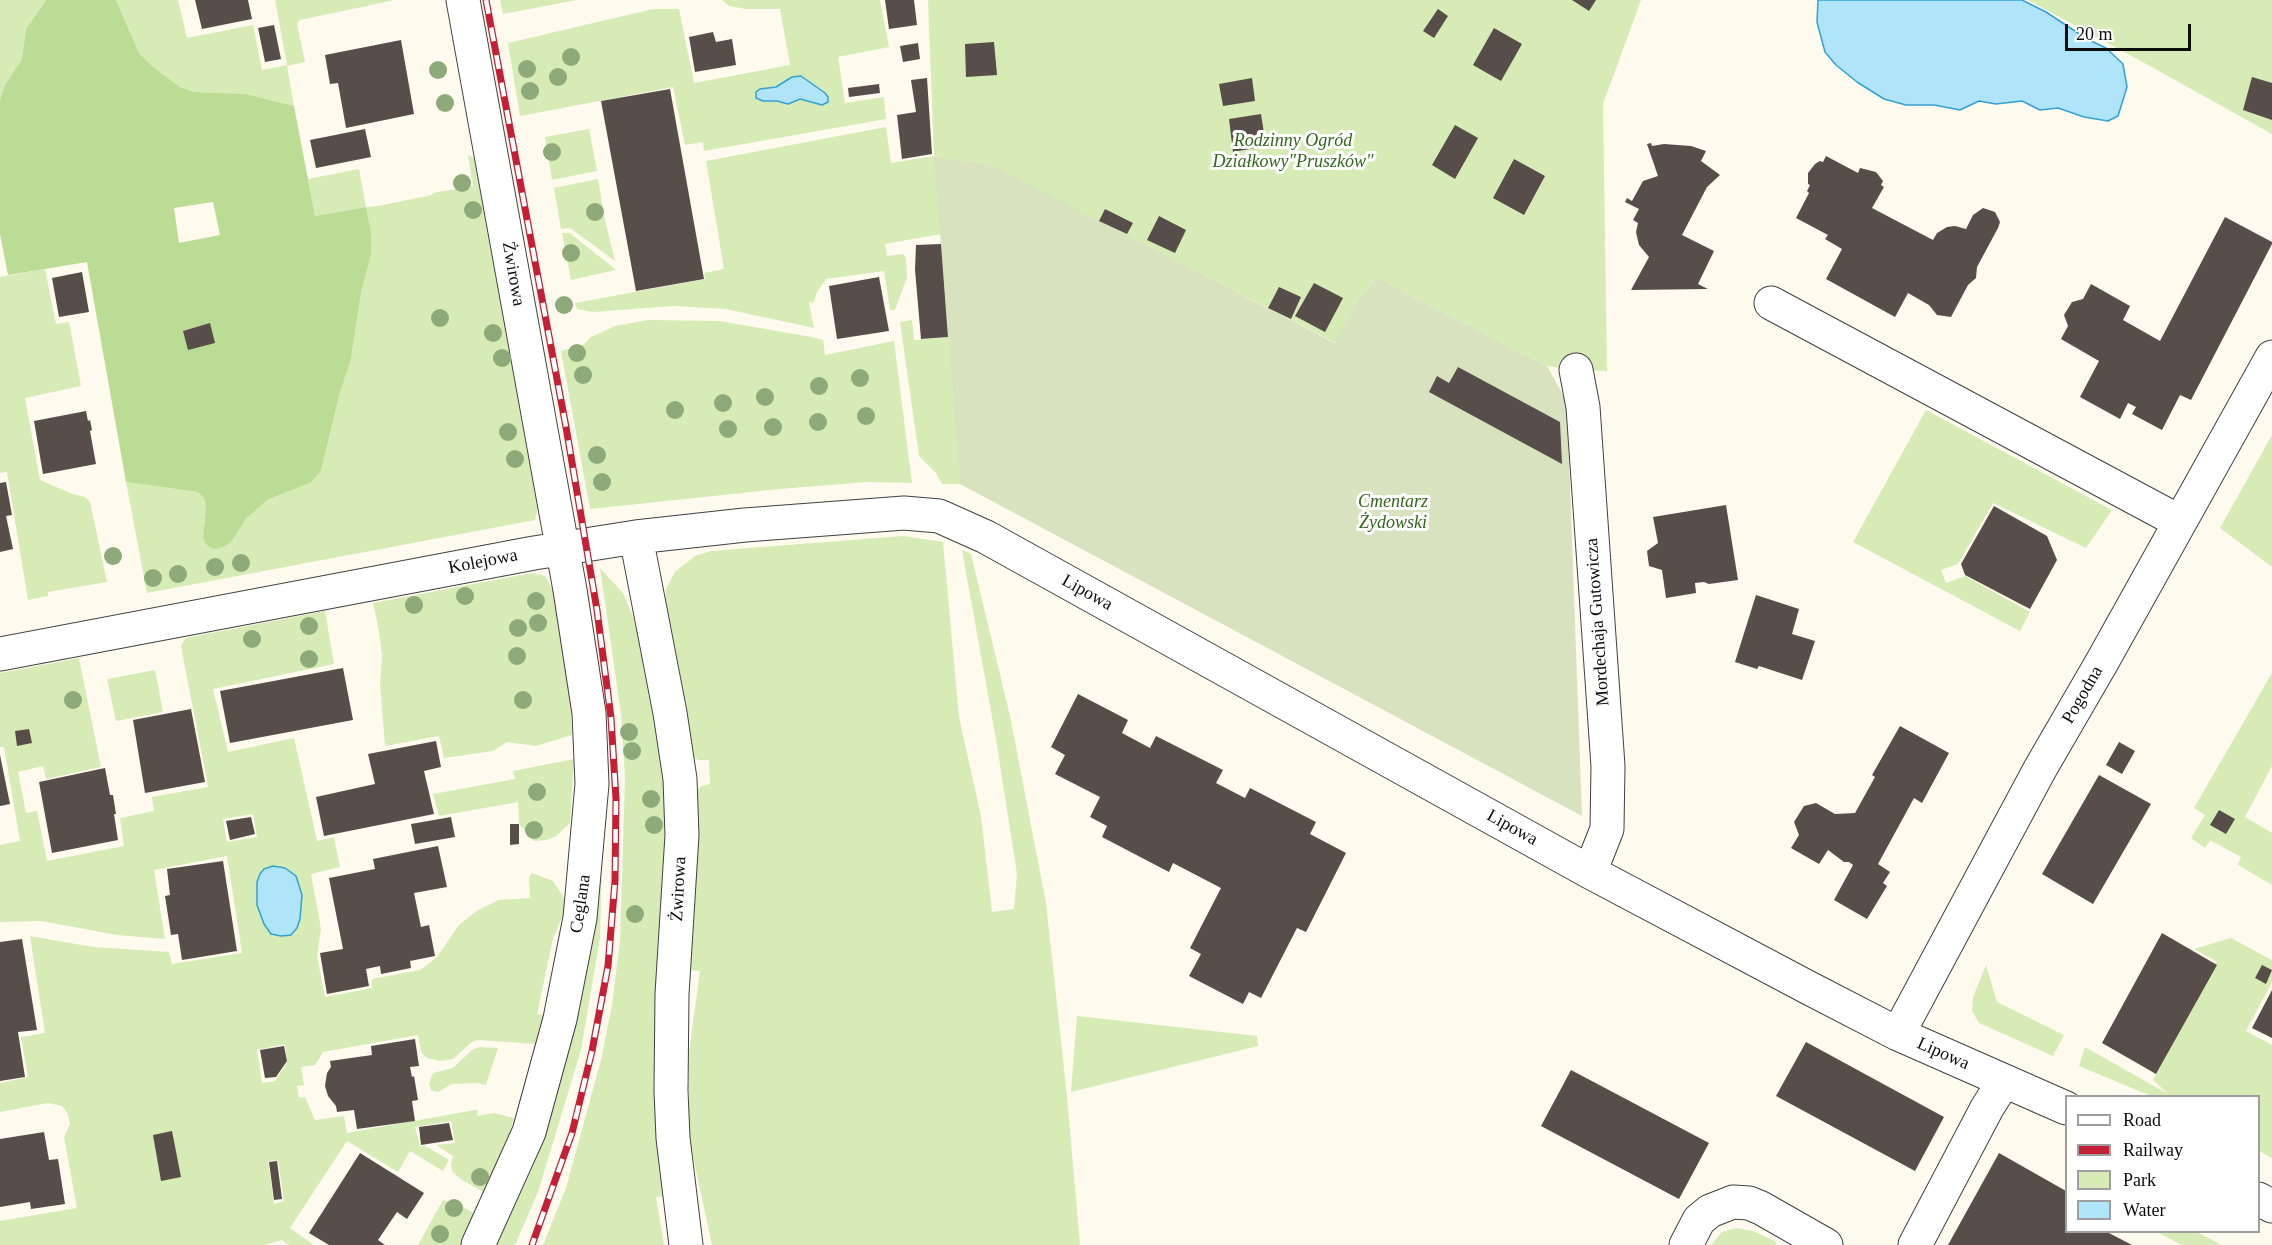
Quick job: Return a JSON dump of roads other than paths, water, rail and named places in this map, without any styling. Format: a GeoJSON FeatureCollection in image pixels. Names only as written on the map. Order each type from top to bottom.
{"type":"FeatureCollection","features":[{"type":"Feature","properties":{"kind":"street","name":"Żwirowa"},"geometry":{"type":"LineString","coordinates":[[463,0],[563,548]]}},
{"type":"Feature","properties":{"kind":"street"},"geometry":{"type":"LineString","coordinates":[[1771,303],[2180,522]]}},
{"type":"Feature","properties":{"kind":"street","name":"Pogodna"},"geometry":{"type":"LineString","coordinates":[[1898,1034],[2040,770],[2272,357]]}},
{"type":"Feature","properties":{"kind":"street","name":"Mordechaja Gutowicza"},"geometry":{"type":"LineString","coordinates":[[1576,370],[1583,407],[1608,776],[1607,829],[1590,872]]}},
{"type":"Feature","properties":{"kind":"street","name":"Kolejowa"},"geometry":{"type":"LineString","coordinates":[[0,654],[563,548],[636,537],[745,525],[904,513],[939,516],[968,528]]}},
{"type":"Feature","properties":{"kind":"street","name":"Lipowa"},"geometry":{"type":"LineString","coordinates":[[968,528],[1590,872],[1898,1034],[2065,1107]]}},
{"type":"Feature","properties":{"kind":"street","name":"Żwirowa"},"geometry":{"type":"LineString","coordinates":[[636,537],[673,730],[680,779],[682,835],[672,994],[670,1091],[686,1245]]}},
{"type":"Feature","properties":{"kind":"street","name":"Ceglana"},"geometry":{"type":"LineString","coordinates":[[478,1245],[514,1170],[529,1132],[560,1019],[583,890],[592,784],[591,741],[586,688],[563,548]]}},
{"type":"Feature","properties":{"kind":"street"},"geometry":{"type":"LineString","coordinates":[[1916,1245],[1987,1108],[2004,1081]]}},
{"type":"Feature","properties":{"kind":"street"},"geometry":{"type":"LineString","coordinates":[[1686,1245],[1700,1220],[1710,1211],[1733,1202],[1749,1203],[1826,1245]]}},
{"type":"Feature","properties":{"kind":"water"},"geometry":{"type":"Polygon","coordinates":[[[1818,0],[2022,0],[2106,48],[2123,64],[2127,87],[2118,116],[2108,121],[2084,117],[2058,108],[2040,110],[2022,101],[1996,104],[1979,101],[1960,110],[1934,105],[1906,105],[1884,99],[1857,82],[1836,65],[1825,52],[1817,22],[1818,0]]]}},
{"type":"Feature","properties":{"kind":"water"},"geometry":{"type":"Polygon","coordinates":[[[801,76],[825,93],[828,102],[822,105],[800,99],[788,104],[756,98],[756,92],[760,89],[776,87],[792,77],[801,76]]]}},
{"type":"Feature","properties":{"kind":"water"},"geometry":{"type":"Polygon","coordinates":[[[273,866],[285,868],[296,876],[302,895],[300,919],[291,935],[271,934],[264,924],[257,905],[257,882],[260,874],[264,869],[273,866]]]}},
{"type":"Feature","properties":{"kind":"railway"},"geometry":{"type":"LineString","coordinates":[[486,0],[566,427],[597,610],[611,718],[616,799],[615,881],[608,966],[592,1051],[572,1133],[532,1245]]}},
{"type":"Feature","properties":{"kind":"park label","name":"Rodzinny Ogród Działkowy\"Pruszków\""},"geometry":{"type":"Point","coordinates":[1293,151]}},
{"type":"Feature","properties":{"kind":"park label","name":"Cmentarz Żydowski"},"geometry":{"type":"Point","coordinates":[1393,512]}}]}
